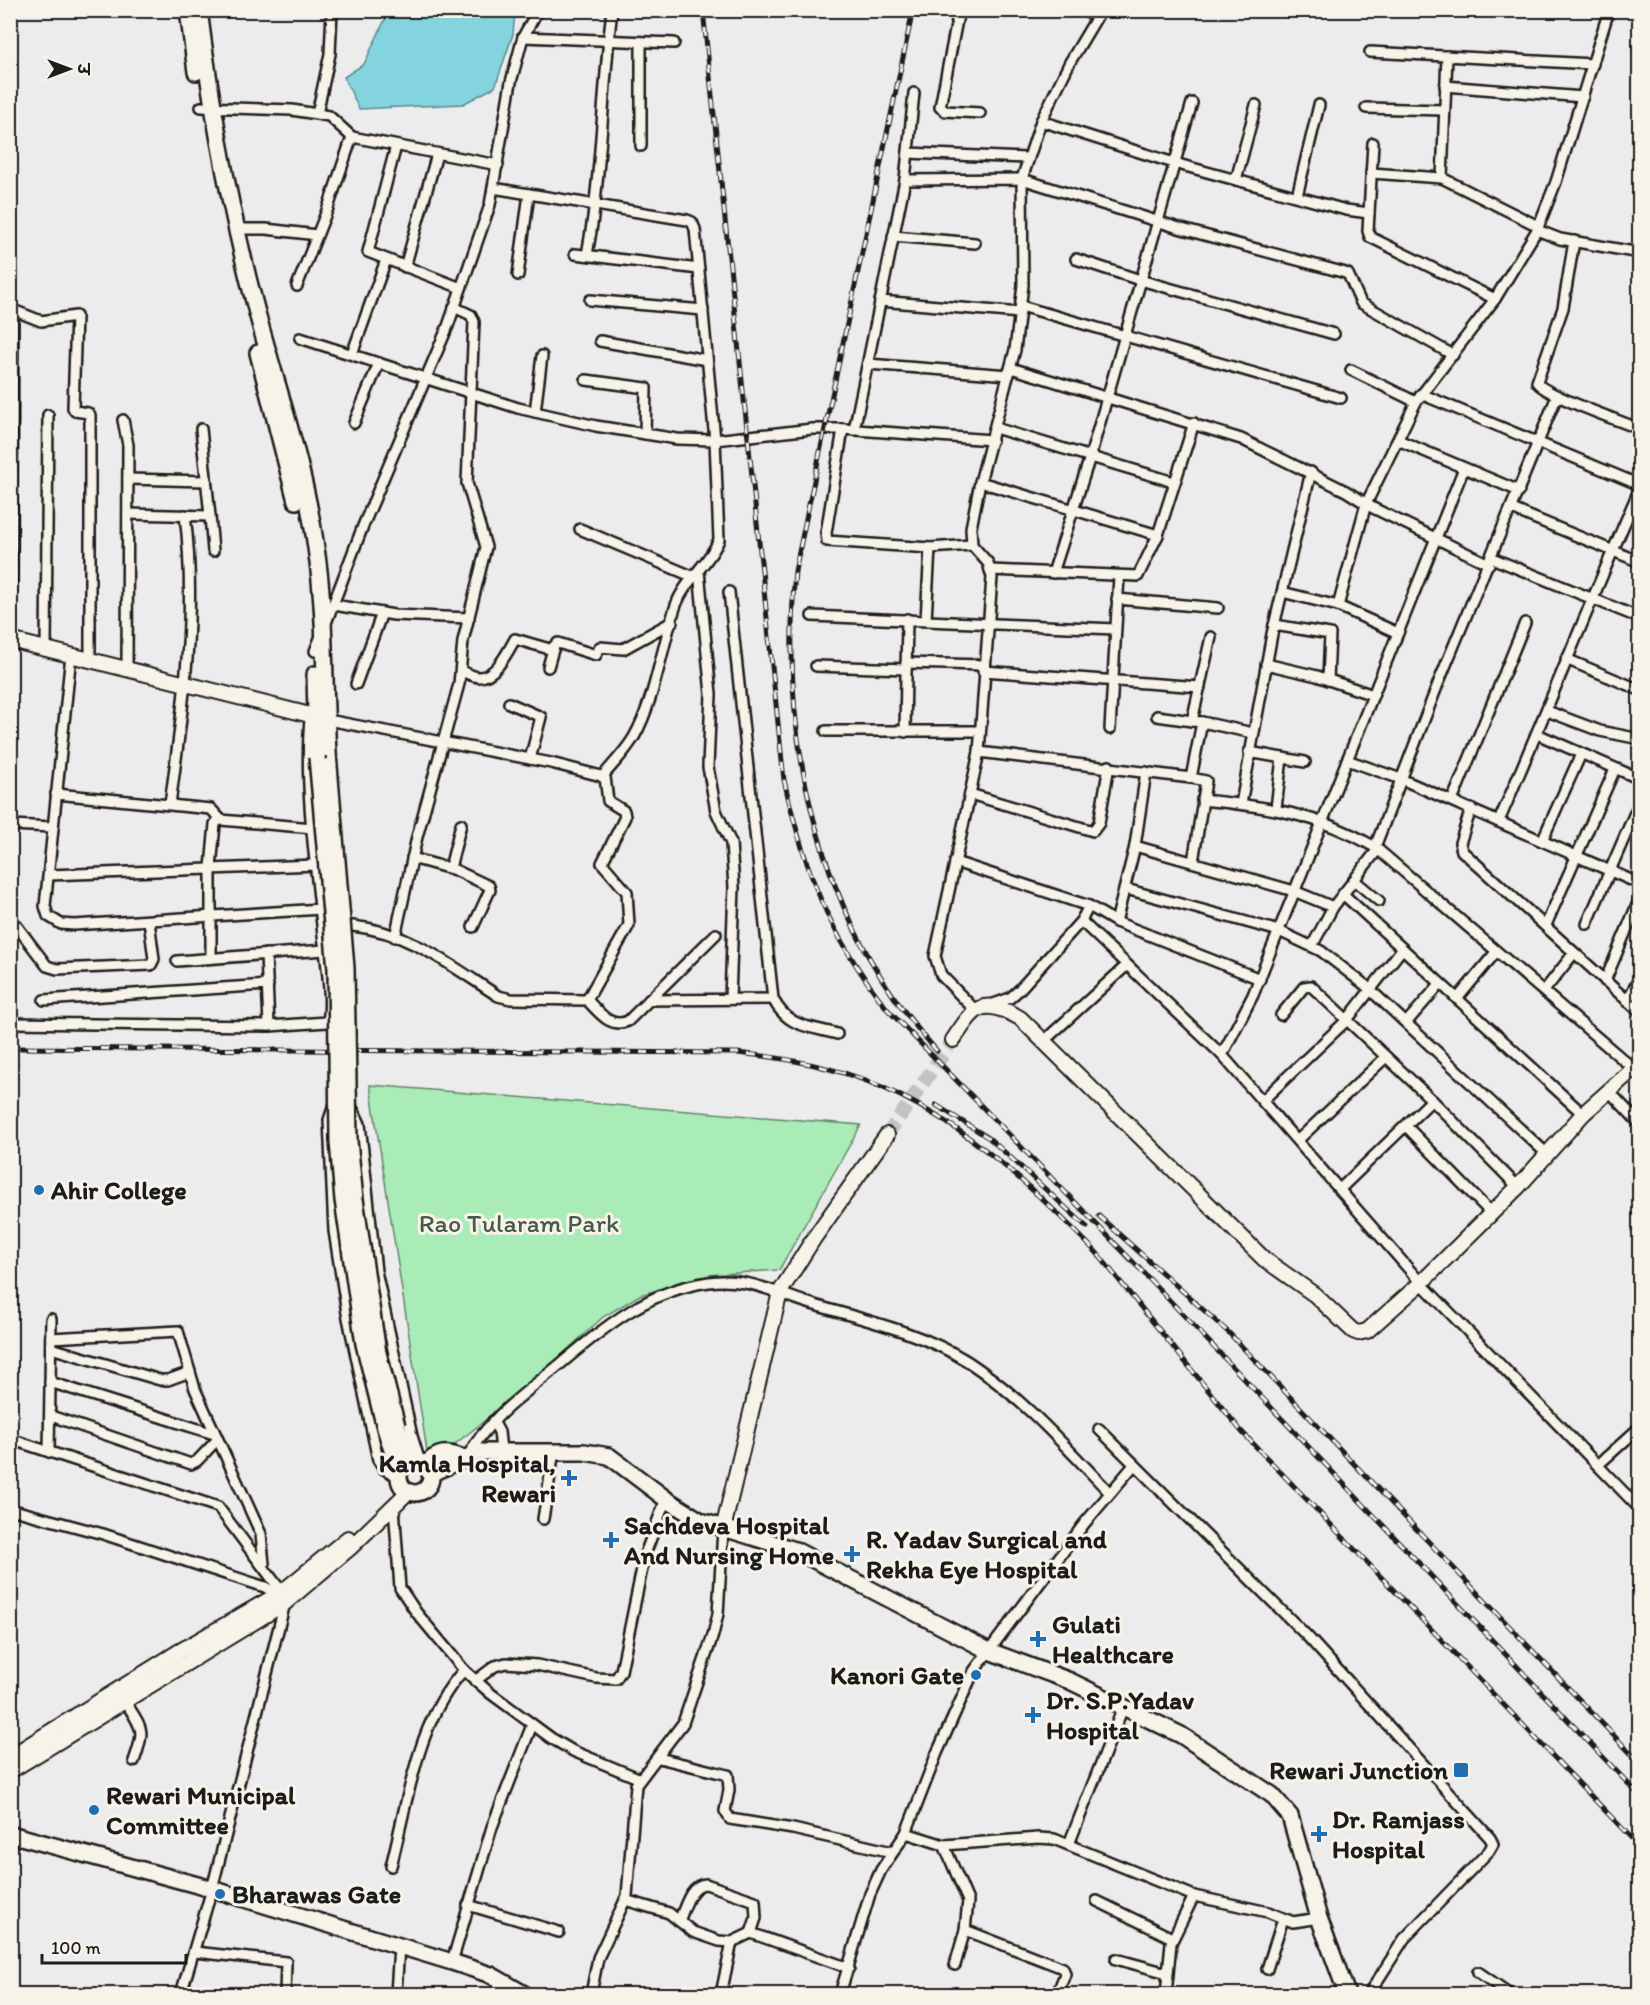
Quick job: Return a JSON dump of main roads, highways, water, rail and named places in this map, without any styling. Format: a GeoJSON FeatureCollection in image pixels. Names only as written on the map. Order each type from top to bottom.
{"type":"FeatureCollection","features":[{"type":"Feature","properties":{"kind":"main road"},"geometry":{"type":"LineString","coordinates":[[188,10],[246,309],[307,545],[312,583],[318,718],[323,762],[336,969],[337,1118],[343,1200],[362,1333],[391,1427],[402,1482],[418,1493],[426,1488],[422,1466],[407,1452],[391,1427]]}},
{"type":"Feature","properties":{"kind":"main road"},"geometry":{"type":"LineString","coordinates":[[199,10],[206,107],[293,440],[314,536],[323,631],[318,718]]}},
{"type":"Feature","properties":{"kind":"main road"},"geometry":{"type":"LineString","coordinates":[[402,1482],[405,1465],[422,1466],[438,1454],[448,1453],[465,1457],[479,1452],[501,1450],[599,1453],[609,1456],[666,1499],[701,1521],[795,1550],[989,1651],[1070,1680],[1181,1734],[1282,1804],[1295,1829],[1320,1918],[1347,1995]]}},
{"type":"Feature","properties":{"kind":"main road"},"geometry":{"type":"LineString","coordinates":[[10,1834],[212,1889],[452,1962],[498,1987],[524,1995]]}},
{"type":"Feature","properties":{"kind":"water"},"geometry":{"type":"Polygon","coordinates":[[[389,11],[515,11],[513,34],[495,87],[463,104],[359,109],[344,77],[364,64],[389,11]]]}},
{"type":"Feature","properties":{"kind":"tunnel"},"geometry":{"type":"LineString","coordinates":[[887,1135],[953,1040]]}},
{"type":"Feature","properties":{"kind":"railway"},"geometry":{"type":"LineString","coordinates":[[703,10],[784,780],[801,845],[822,902],[835,928],[867,982],[888,1010],[1137,1266],[1640,1796]]}},
{"type":"Feature","properties":{"kind":"railway"},"geometry":{"type":"LineString","coordinates":[[913,10],[795,571],[792,636],[794,700],[802,764],[816,827],[836,887],[862,945],[896,1000],[937,1051]]}},
{"type":"Feature","properties":{"kind":"railway"},"geometry":{"type":"LineString","coordinates":[[10,1048],[737,1053],[826,1068],[866,1081],[904,1098],[940,1118],[974,1141],[1037,1195],[1097,1253],[1242,1432],[1640,1847]]}},
{"type":"Feature","properties":{"kind":"railway"},"geometry":{"type":"LineString","coordinates":[[936,1105],[989,1138],[1087,1227]]}},
{"type":"Feature","properties":{"kind":"railway"},"geometry":{"type":"LineString","coordinates":[[1099,1216],[1228,1332],[1640,1763]]}},
{"type":"Feature","properties":{"kind":"place","name":"Ahir College"},"geometry":{"type":"Point","coordinates":[39,1190]}},
{"type":"Feature","properties":{"kind":"place","name":"Kamla Hospital, Rewari"},"geometry":{"type":"Point","coordinates":[569,1478]}},
{"type":"Feature","properties":{"kind":"place","name":"Sachdeva Hospital And Nursing Home"},"geometry":{"type":"Point","coordinates":[611,1540]}},
{"type":"Feature","properties":{"kind":"place","name":"R. Yadav Surgical and Rekha Eye Hospital"},"geometry":{"type":"Point","coordinates":[852,1554]}},
{"type":"Feature","properties":{"kind":"place","name":"Gulati Healthcare"},"geometry":{"type":"Point","coordinates":[1038,1639]}},
{"type":"Feature","properties":{"kind":"place","name":"Kanori Gate"},"geometry":{"type":"Point","coordinates":[976,1675]}},
{"type":"Feature","properties":{"kind":"place","name":"Dr. S.P.Yadav Hospital"},"geometry":{"type":"Point","coordinates":[1033,1715]}},
{"type":"Feature","properties":{"kind":"place","name":"Rewari Junction"},"geometry":{"type":"Point","coordinates":[1461,1770]}},
{"type":"Feature","properties":{"kind":"place","name":"Rewari Municipal Committee"},"geometry":{"type":"Point","coordinates":[94,1810]}},
{"type":"Feature","properties":{"kind":"place","name":"Dr. Ramjass Hospital"},"geometry":{"type":"Point","coordinates":[1319,1834]}},
{"type":"Feature","properties":{"kind":"place","name":"Bharawas Gate"},"geometry":{"type":"Point","coordinates":[220,1894]}},
{"type":"Feature","properties":{"kind":"park label","name":"Rao Tularam Park"},"geometry":{"type":"Point","coordinates":[519,1223]}}]}
